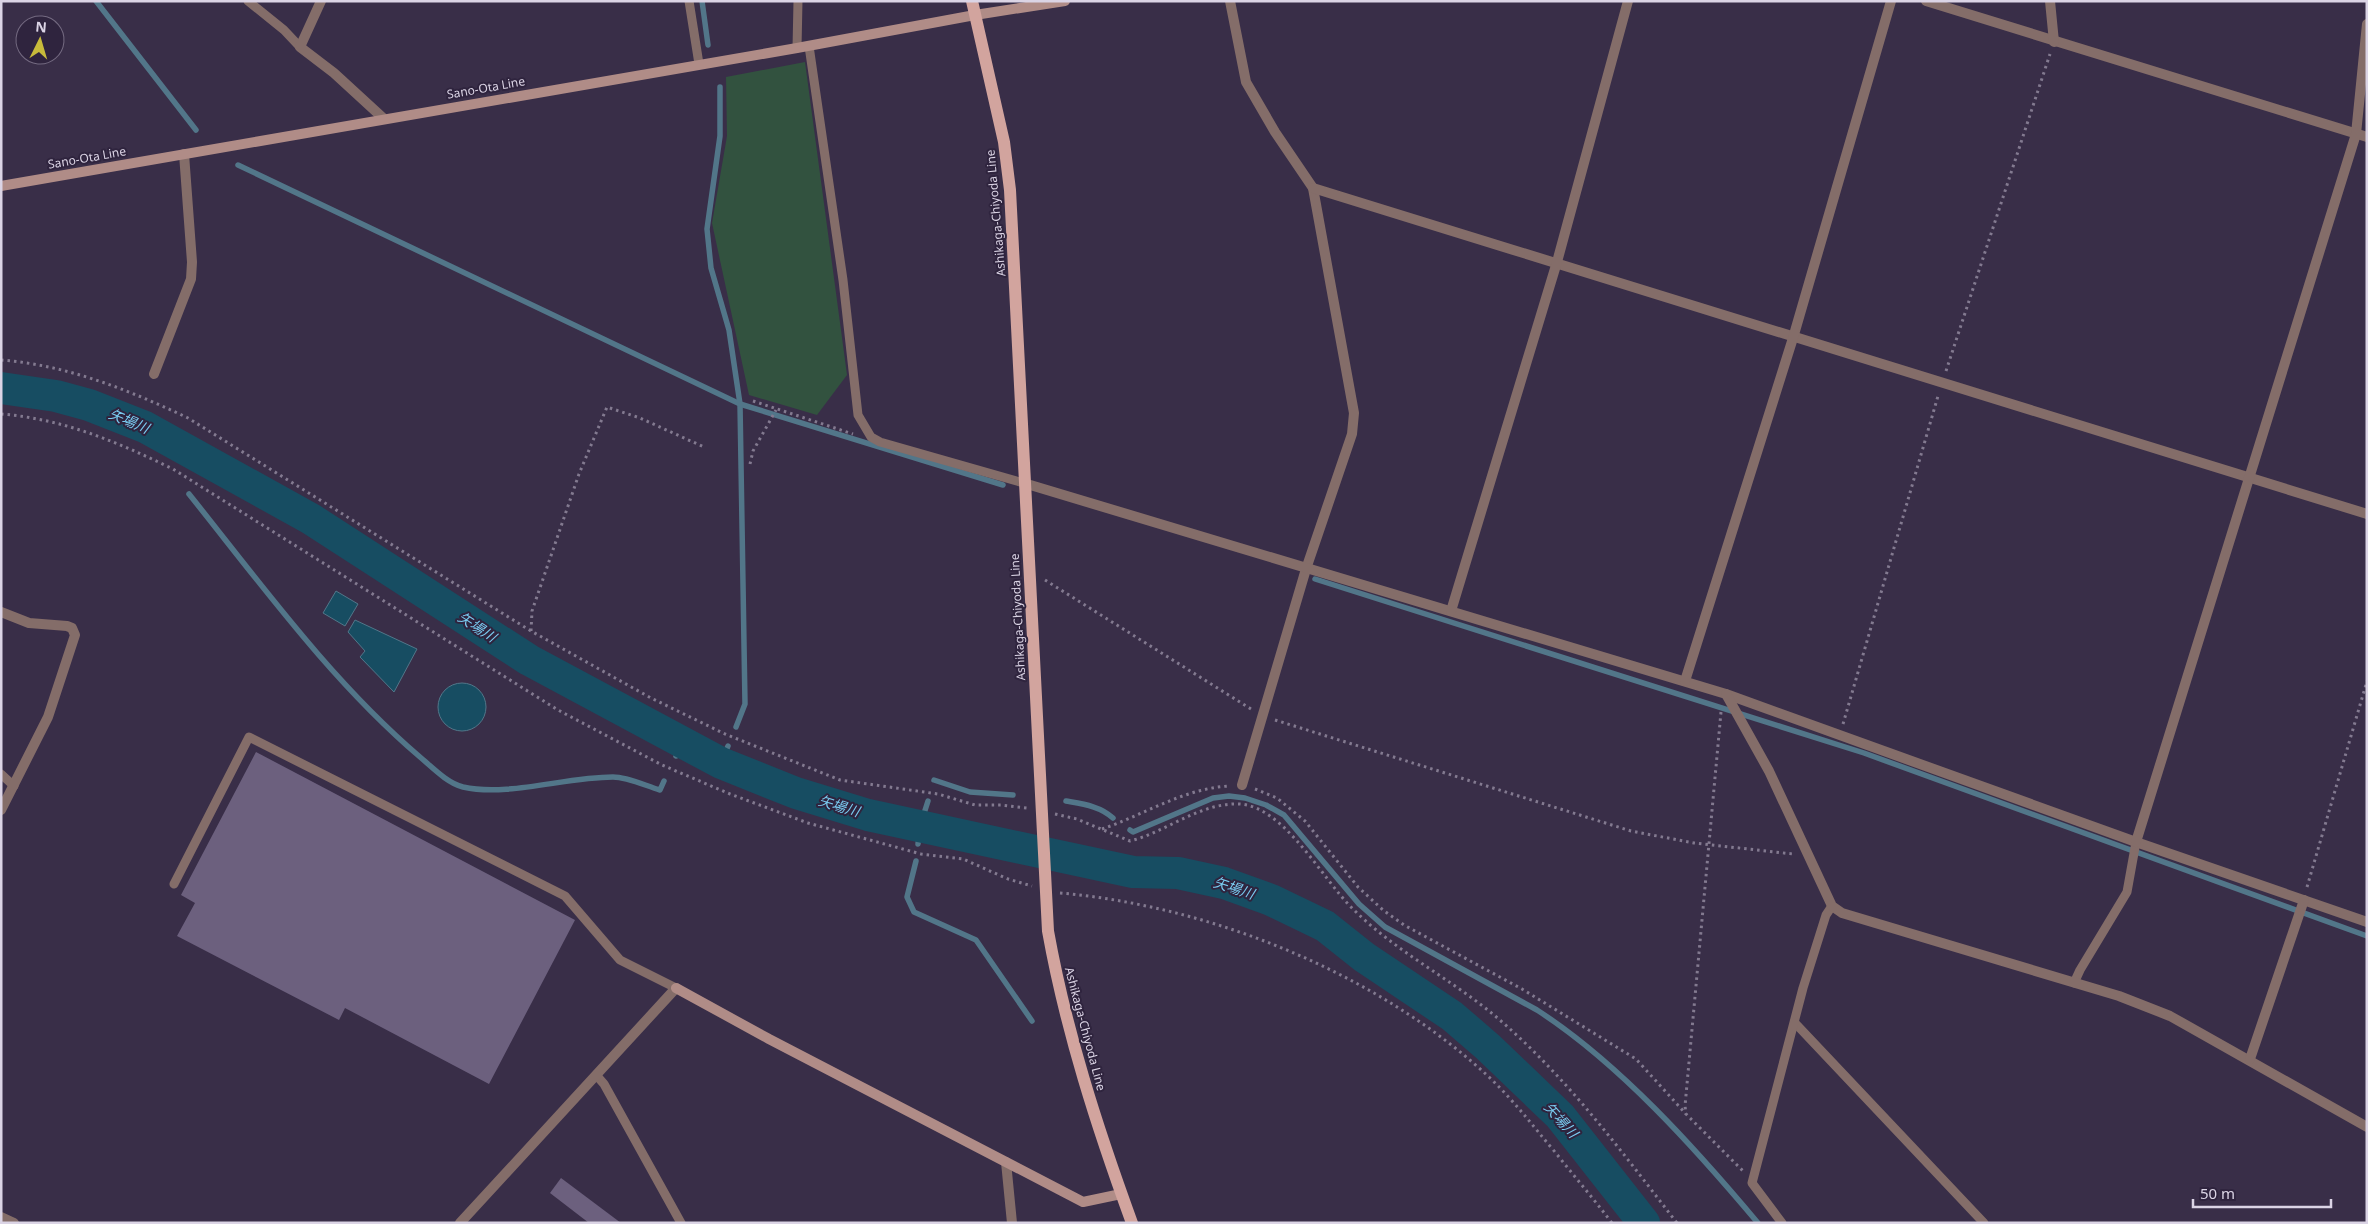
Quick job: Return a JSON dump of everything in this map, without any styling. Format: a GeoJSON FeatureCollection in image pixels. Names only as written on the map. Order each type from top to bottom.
{"type":"FeatureCollection","features":[{"type":"Feature","properties":{"kind":"main road","name":"Ashikaga-Chiyoda Line"},"geometry":{"type":"LineString","coordinates":[[972,1],[1004,142],[1010,190],[1027,484],[1029,570],[1048,931],[1064,1012],[1090,1104],[1132,1223]]}},
{"type":"Feature","properties":{"kind":"main road","name":"Sano-Ota Line"},"geometry":{"type":"LineString","coordinates":[[1,186],[383,118],[809,46],[975,15],[1065,1]]}},
{"type":"Feature","properties":{"kind":"main road"},"geometry":{"type":"LineString","coordinates":[[676,988],[769,1039],[1083,1202],[1121,1194]]}},
{"type":"Feature","properties":{"kind":"street"},"geometry":{"type":"LineString","coordinates":[[321,1],[300,47],[334,73],[383,118]]}},
{"type":"Feature","properties":{"kind":"street"},"geometry":{"type":"LineString","coordinates":[[1230,1],[1246,82],[1275,132],[1313,188],[1354,413],[1352,434],[1306,569],[1242,785]]}},
{"type":"Feature","properties":{"kind":"street"},"geometry":{"type":"LineString","coordinates":[[1451,611],[1557,262],[1628,1]]}},
{"type":"Feature","properties":{"kind":"street"},"geometry":{"type":"LineString","coordinates":[[1685,681],[1793,338],[1891,1]]}},
{"type":"Feature","properties":{"kind":"street"},"geometry":{"type":"LineString","coordinates":[[1926,1],[2367,137]]}},
{"type":"Feature","properties":{"kind":"street"},"geometry":{"type":"LineString","coordinates":[[2050,1],[2054,42]]}},
{"type":"Feature","properties":{"kind":"street"},"geometry":{"type":"LineString","coordinates":[[2136,842],[2356,134],[2367,24]]}},
{"type":"Feature","properties":{"kind":"street"},"geometry":{"type":"LineString","coordinates":[[154,374],[191,278],[192,262],[184,154]]}},
{"type":"Feature","properties":{"kind":"street"},"geometry":{"type":"LineString","coordinates":[[1313,188],[2367,514]]}},
{"type":"Feature","properties":{"kind":"street"},"geometry":{"type":"LineString","coordinates":[[1027,484],[1726,694],[2136,842],[2367,922]]}},
{"type":"Feature","properties":{"kind":"street"},"geometry":{"type":"LineString","coordinates":[[1,612],[29,623],[67,626],[72,628],[75,635],[48,717],[1,810]]}},
{"type":"Feature","properties":{"kind":"street"},"geometry":{"type":"LineString","coordinates":[[1726,694],[1769,771],[1832,906],[1842,913],[2119,996],[2170,1016],[2250,1059],[2324,1104],[2367,1127]]}},
{"type":"Feature","properties":{"kind":"street"},"geometry":{"type":"LineString","coordinates":[[2250,1059],[2304,900]]}},
{"type":"Feature","properties":{"kind":"street"},"geometry":{"type":"LineString","coordinates":[[460,1223],[676,988]]}},
{"type":"Feature","properties":{"kind":"street"},"geometry":{"type":"LineString","coordinates":[[1006,1162],[1012,1223]]}},
{"type":"Feature","properties":{"kind":"street"},"geometry":{"type":"LineString","coordinates":[[1,1217],[14,1223]]}},
{"type":"Feature","properties":{"kind":"lane"},"geometry":{"type":"LineString","coordinates":[[248,1],[284,30],[300,47]]}},
{"type":"Feature","properties":{"kind":"lane"},"geometry":{"type":"LineString","coordinates":[[688,1],[699,64]]}},
{"type":"Feature","properties":{"kind":"lane"},"geometry":{"type":"LineString","coordinates":[[796,48],[798,1]]}},
{"type":"Feature","properties":{"kind":"lane"},"geometry":{"type":"LineString","coordinates":[[809,46],[843,280],[858,415],[871,437],[880,442],[1027,484]]}},
{"type":"Feature","properties":{"kind":"lane"},"geometry":{"type":"LineString","coordinates":[[174,884],[249,737],[565,896],[620,960],[676,988]]}},
{"type":"Feature","properties":{"kind":"lane"},"geometry":{"type":"LineString","coordinates":[[1,774],[14,786]]}},
{"type":"Feature","properties":{"kind":"lane"},"geometry":{"type":"LineString","coordinates":[[2074,983],[2127,892],[2136,842]]}},
{"type":"Feature","properties":{"kind":"lane"},"geometry":{"type":"LineString","coordinates":[[1782,1223],[1752,1183],[1826,915],[1832,906]]}},
{"type":"Feature","properties":{"kind":"lane"},"geometry":{"type":"LineString","coordinates":[[1795,1023],[1984,1223]]}},
{"type":"Feature","properties":{"kind":"lane"},"geometry":{"type":"LineString","coordinates":[[597,1076],[604,1084],[681,1223]]}},
{"type":"Feature","properties":{"kind":"path"},"geometry":{"type":"LineString","coordinates":[[1,360],[44,366],[100,381],[145,397],[188,418],[531,631],[689,717],[819,773],[858,784],[938,794],[975,805],[1001,805],[1077,819],[1130,841],[1203,812],[1240,804],[1270,816],[1291,834],[1352,908],[1377,929],[1499,1019],[1545,1060],[1627,1158],[1677,1223]]}},
{"type":"Feature","properties":{"kind":"path"},"geometry":{"type":"LineString","coordinates":[[753,402],[861,437],[871,437]]}},
{"type":"Feature","properties":{"kind":"path"},"geometry":{"type":"LineString","coordinates":[[531,631],[532,610],[579,474],[607,407],[640,418],[704,447]]}},
{"type":"Feature","properties":{"kind":"path"},"geometry":{"type":"LineString","coordinates":[[750,464],[753,451],[776,410]]}},
{"type":"Feature","properties":{"kind":"path"},"geometry":{"type":"LineString","coordinates":[[1,414],[53,421],[86,430],[125,445],[173,469],[558,710],[662,765],[730,794],[808,823],[921,854],[963,860],[1008,879],[1136,902],[1214,924],[1304,958],[1387,1001],[1457,1049],[1522,1110],[1612,1223]]}},
{"type":"Feature","properties":{"kind":"path"},"geometry":{"type":"LineString","coordinates":[[1029,570],[1262,716],[1630,831],[1708,844],[1794,854],[1808,852]]}},
{"type":"Feature","properties":{"kind":"path"},"geometry":{"type":"LineString","coordinates":[[2304,900],[2367,681]]}},
{"type":"Feature","properties":{"kind":"path"},"geometry":{"type":"LineString","coordinates":[[1686,1114],[1720,718],[1726,694]]}},
{"type":"Feature","properties":{"kind":"path"},"geometry":{"type":"LineString","coordinates":[[1101,829],[1127,821],[1187,794],[1218,786],[1242,785],[1277,798],[1305,821],[1358,887],[1390,915],[1404,925],[1530,994],[1636,1059],[1752,1183]]}},
{"type":"Feature","properties":{"kind":"green space"},"geometry":{"type":"Polygon","coordinates":[[[805,62],[847,375],[817,415],[749,395],[712,223],[727,136],[726,77],[805,62]]]}},
{"type":"Feature","properties":{"kind":"water"},"geometry":{"type":"Polygon","coordinates":[[[336,591],[358,604],[345,626],[323,613],[336,591]]]}},
{"type":"Feature","properties":{"kind":"water"},"geometry":{"type":"Polygon","coordinates":[[[355,620],[417,649],[394,692],[360,657],[365,651],[348,632],[355,620]]]}},
{"type":"Feature","properties":{"kind":"water"},"geometry":{"type":"Polygon","coordinates":[[[457,683],[467,683],[479,690],[486,702],[486,712],[479,724],[467,731],[457,731],[449,727],[442,720],[438,712],[438,702],[442,694],[449,687],[457,683]]]}},
{"type":"Feature","properties":{"kind":"building"},"geometry":{"type":"Polygon","coordinates":[[[256,752],[575,920],[489,1084],[345,1008],[339,1020],[177,936],[195,903],[181,895],[256,752]]]}},
{"type":"Feature","properties":{"kind":"building"},"geometry":{"type":"Polygon","coordinates":[[[561,1178],[621,1223],[589,1223],[550,1193],[561,1178]]]}},
{"type":"Feature","properties":{"kind":"waterway"},"geometry":{"type":"LineString","coordinates":[[96,1],[196,130]]}},
{"type":"Feature","properties":{"kind":"waterway"},"geometry":{"type":"LineString","coordinates":[[702,1],[708,45]]}},
{"type":"Feature","properties":{"kind":"waterway"},"geometry":{"type":"LineString","coordinates":[[720,87],[720,136],[707,229],[711,268],[729,330],[740,404],[745,704],[736,727]]}},
{"type":"Feature","properties":{"kind":"waterway"},"geometry":{"type":"LineString","coordinates":[[238,165],[740,404],[1003,485]]}},
{"type":"Feature","properties":{"kind":"waterway","name":"矢場川"},"geometry":{"type":"LineString","coordinates":[[1,388],[56,396],[89,405],[145,427],[311,519],[529,660],[721,763],[796,793],[868,815],[1133,872],[1178,873],[1224,883],[1271,900],[1325,926],[1364,957],[1452,1016],[1488,1047],[1560,1116],[1644,1223]]}},
{"type":"Feature","properties":{"kind":"waterway"},"geometry":{"type":"LineString","coordinates":[[189,494],[327,665],[388,728],[451,782],[463,787],[499,790],[576,780],[619,777],[660,790],[664,781]]}},
{"type":"Feature","properties":{"kind":"waterway"},"geometry":{"type":"LineString","coordinates":[[1315,579],[1864,753],[2367,936]]}},
{"type":"Feature","properties":{"kind":"waterway"},"geometry":{"type":"LineString","coordinates":[[676,756],[682,743]]}},
{"type":"Feature","properties":{"kind":"waterway"},"geometry":{"type":"LineString","coordinates":[[721,763],[728,746]]}},
{"type":"Feature","properties":{"kind":"waterway"},"geometry":{"type":"LineString","coordinates":[[934,780],[970,792],[1013,795]]}},
{"type":"Feature","properties":{"kind":"waterway"},"geometry":{"type":"LineString","coordinates":[[1130,830],[1133,832],[1213,798],[1229,796],[1245,798],[1266,805],[1284,815],[1359,904],[1385,927],[1537,1010],[1597,1055],[1655,1108],[1758,1223]]}},
{"type":"Feature","properties":{"kind":"waterway"},"geometry":{"type":"LineString","coordinates":[[918,844],[920,826],[928,801]]}},
{"type":"Feature","properties":{"kind":"waterway"},"geometry":{"type":"LineString","coordinates":[[1066,801],[1097,808],[1113,818]]}},
{"type":"Feature","properties":{"kind":"waterway"},"geometry":{"type":"LineString","coordinates":[[916,861],[907,897],[914,912],[976,940],[1032,1021]]}}]}
